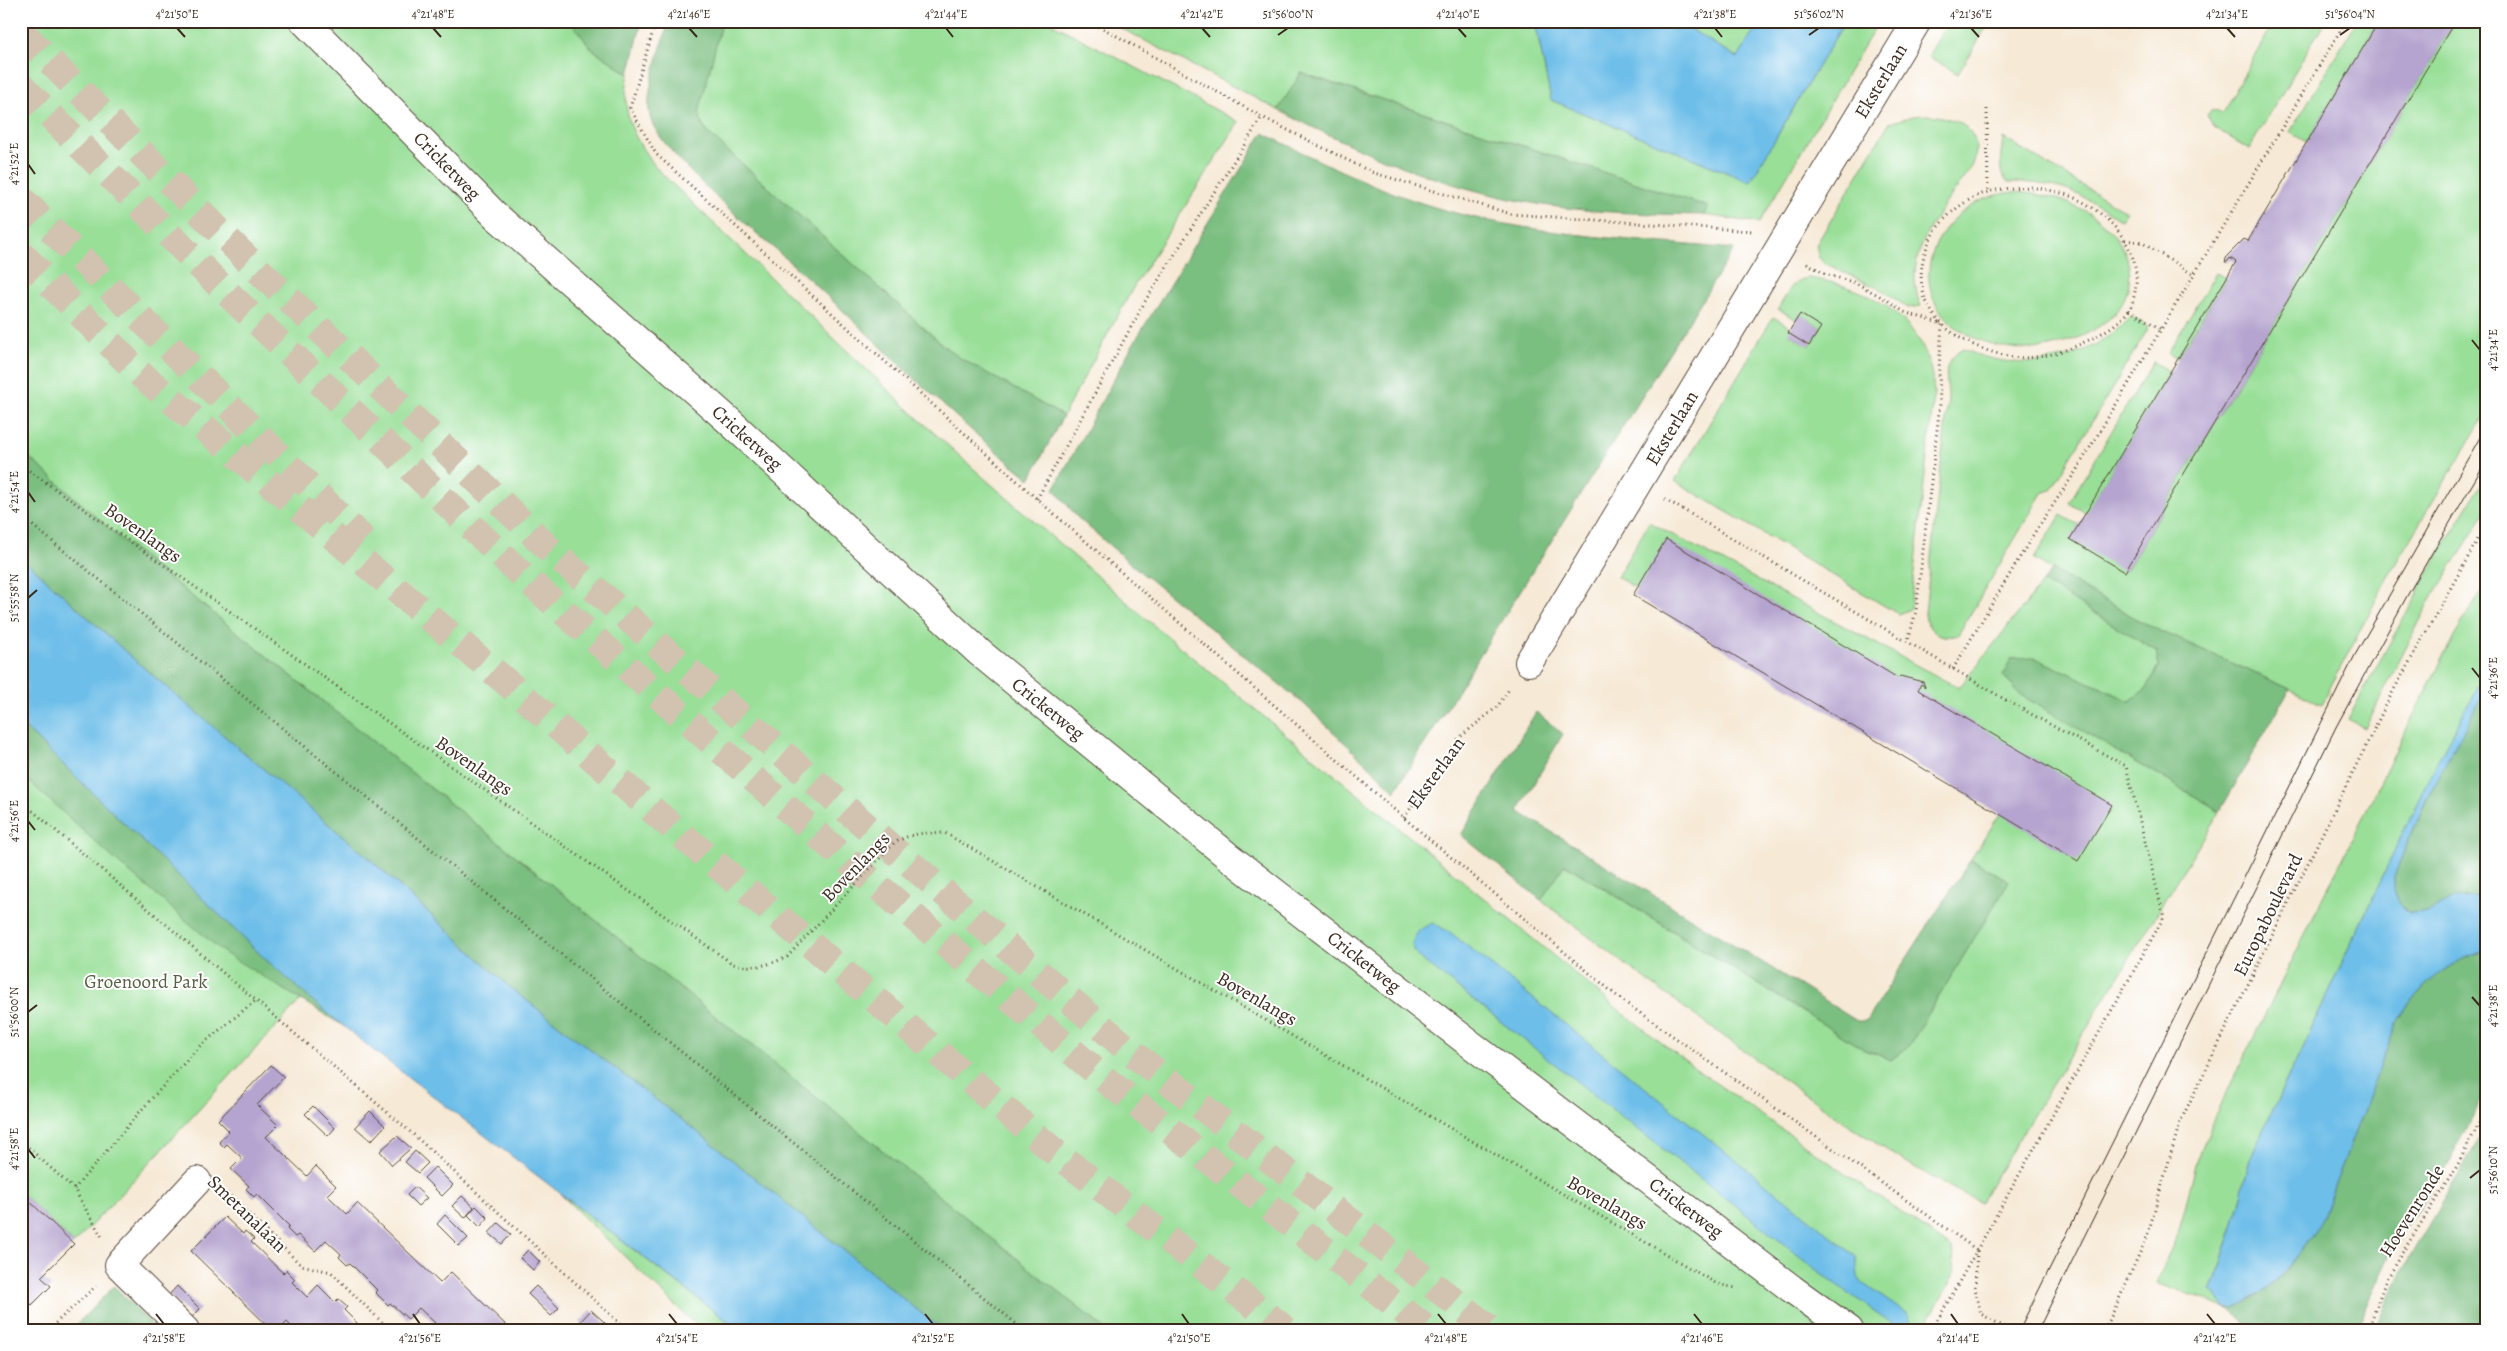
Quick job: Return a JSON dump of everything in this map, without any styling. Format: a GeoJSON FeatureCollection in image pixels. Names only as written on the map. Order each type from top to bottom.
{"type":"FeatureCollection","features":[{"type":"Feature","properties":{"kind":"street","name":"Cricketweg"},"geometry":{"type":"LineString","coordinates":[[304,21],[496,216],[728,420],[980,653],[1229,857],[1785,1284],[1849,1330]]}},
{"type":"Feature","properties":{"kind":"street","name":"Eksterlaan"},"geometry":{"type":"LineString","coordinates":[[1529,662],[1917,21]]}},
{"type":"Feature","properties":{"kind":"street","name":"Smetanalaan"},"geometry":{"type":"LineString","coordinates":[[119,1266],[197,1180]]}},
{"type":"Feature","properties":{"kind":"street"},"geometry":{"type":"LineString","coordinates":[[119,1266],[185,1330]]}},
{"type":"Feature","properties":{"kind":"path"},"geometry":{"type":"LineString","coordinates":[[656,21],[630,108],[656,154],[1037,499],[1404,818],[1623,1001],[1977,1250]]}},
{"type":"Feature","properties":{"kind":"path"},"geometry":{"type":"LineString","coordinates":[[1090,21],[1262,117],[1372,172],[1511,214],[1755,231],[1825,274],[1856,283],[1904,312],[1942,324]]}},
{"type":"Feature","properties":{"kind":"path"},"geometry":{"type":"LineString","coordinates":[[1952,669],[2035,532],[2076,471],[2346,21]]}},
{"type":"Feature","properties":{"kind":"path"},"geometry":{"type":"LineString","coordinates":[[1987,109],[1988,193]]}},
{"type":"Feature","properties":{"kind":"path"},"geometry":{"type":"LineString","coordinates":[[1037,499],[1147,298],[1262,117]]}},
{"type":"Feature","properties":{"kind":"path"},"geometry":{"type":"LineString","coordinates":[[2031,187],[2061,193],[2086,204],[2109,220],[2125,240],[2133,256],[2137,274],[2135,294],[2129,310],[2094,338],[2063,351],[2037,356],[2014,357],[1981,349],[1958,338],[1932,312],[1924,296],[1920,279],[1923,256],[1932,234],[1951,213],[1975,197],[2001,188],[2031,187]]}},
{"type":"Feature","properties":{"kind":"path"},"geometry":{"type":"LineString","coordinates":[[2125,240],[2141,242],[2194,275]]}},
{"type":"Feature","properties":{"kind":"path"},"geometry":{"type":"LineString","coordinates":[[2129,310],[2161,330]]}},
{"type":"Feature","properties":{"kind":"path"},"geometry":{"type":"LineString","coordinates":[[1908,641],[1916,610],[1940,404],[1939,369],[1942,324]]}},
{"type":"Feature","properties":{"kind":"path","name":"Bovenlangs"},"geometry":{"type":"LineString","coordinates":[[21,465],[733,964],[752,968],[766,966],[787,957],[894,843],[908,835],[945,833],[1718,1284],[1737,1289]]}},
{"type":"Feature","properties":{"kind":"path"},"geometry":{"type":"LineString","coordinates":[[1638,484],[1908,641],[1952,669],[2126,766],[2164,916],[1932,1330]]}},
{"type":"Feature","properties":{"kind":"path"},"geometry":{"type":"LineString","coordinates":[[21,516],[1024,1330]]}},
{"type":"Feature","properties":{"kind":"path","name":"Europaboulevard"},"geometry":{"type":"LineString","coordinates":[[2105,1330],[2147,1237],[2180,1122],[2391,695],[2486,525]]}},
{"type":"Feature","properties":{"kind":"path","name":"Eksterlaan"},"geometry":{"type":"LineString","coordinates":[[1404,818],[1459,738],[1497,707],[1529,662]]}},
{"type":"Feature","properties":{"kind":"path"},"geometry":{"type":"LineString","coordinates":[[21,801],[414,1135],[627,1330]]}},
{"type":"Feature","properties":{"kind":"path"},"geometry":{"type":"LineString","coordinates":[[74,1189],[144,1107],[200,1046],[255,1001]]}},
{"type":"Feature","properties":{"kind":"path","name":"Hoevenronde"},"geometry":{"type":"LineString","coordinates":[[2368,1330],[2388,1277],[2457,1166],[2486,1110]]}},
{"type":"Feature","properties":{"kind":"path"},"geometry":{"type":"LineString","coordinates":[[21,1141],[74,1189],[119,1266],[48,1330]]}},
{"type":"Feature","properties":{"kind":"path","name":"Smetanalaan"},"geometry":{"type":"LineString","coordinates":[[197,1180],[206,1172],[301,1265],[331,1272],[390,1330]]}},
{"type":"Feature","properties":{"kind":"path"},"geometry":{"type":"LineString","coordinates":[[1977,1250],[1975,1288],[1981,1314],[2010,1330]]}},
{"type":"Feature","properties":{"kind":"green space"},"geometry":{"type":"Polygon","coordinates":[[[21,21],[570,21],[592,49],[629,74],[626,102],[631,126],[636,138],[659,171],[910,411],[984,478],[1158,629],[1624,1014],[1700,1072],[1952,1248],[1955,1273],[1923,1330],[1106,1330],[122,540],[21,450],[21,21]]]}},
{"type":"Feature","properties":{"kind":"green space"},"geometry":{"type":"Polygon","coordinates":[[[570,21],[642,21],[629,74],[592,49],[570,21]]]}},
{"type":"Feature","properties":{"kind":"green space"},"geometry":{"type":"Polygon","coordinates":[[[669,21],[722,21],[699,112],[702,125],[708,133],[945,347],[960,358],[1063,416],[1030,479],[973,432],[811,281],[722,202],[674,154],[658,134],[650,117],[649,95],[669,21]]]}},
{"type":"Feature","properties":{"kind":"green space"},"geometry":{"type":"Polygon","coordinates":[[[722,21],[1047,21],[1239,122],[1134,286],[1063,416],[960,358],[945,347],[708,133],[700,118],[700,102],[704,79],[722,21]]]}},
{"type":"Feature","properties":{"kind":"green space"},"geometry":{"type":"Polygon","coordinates":[[[1107,21],[1535,21],[1551,100],[1750,182],[1845,21],[1879,21],[1759,223],[1703,215],[1708,207],[1302,73],[1278,110],[1107,21]]]}},
{"type":"Feature","properties":{"kind":"green space"},"geometry":{"type":"Polygon","coordinates":[[[1677,21],[1760,21],[1738,58],[1677,21]]]}},
{"type":"Feature","properties":{"kind":"green space"},"geometry":{"type":"Polygon","coordinates":[[[1949,21],[1990,21],[1958,74],[1928,56],[1949,21]]]}},
{"type":"Feature","properties":{"kind":"green space"},"geometry":{"type":"Polygon","coordinates":[[[2275,21],[2325,21],[2249,149],[2213,127],[2207,115],[2212,109],[2223,113],[2275,21]]]}},
{"type":"Feature","properties":{"kind":"green space"},"geometry":{"type":"Polygon","coordinates":[[[2357,21],[2379,21],[2307,142],[2290,132],[2357,21]]]}},
{"type":"Feature","properties":{"kind":"green space"},"geometry":{"type":"Polygon","coordinates":[[[2455,21],[2486,21],[2486,413],[2391,571],[2321,705],[2290,689],[2145,624],[2034,559],[2061,515],[2079,525],[2126,571],[2455,21]]]}},
{"type":"Feature","properties":{"kind":"green space"},"geometry":{"type":"Polygon","coordinates":[[[1301,73],[1709,207],[1703,215],[1578,209],[1537,204],[1503,197],[1437,179],[1372,154],[1278,110],[1301,73]]]}},
{"type":"Feature","properties":{"kind":"green space"},"geometry":{"type":"Polygon","coordinates":[[[1928,115],[1949,119],[1966,128],[1972,134],[1976,153],[1973,165],[1928,231],[1920,249],[1916,267],[1916,286],[1921,306],[1908,308],[1884,291],[1826,264],[1819,258],[1816,245],[1889,123],[1913,116],[1928,115]]]}},
{"type":"Feature","properties":{"kind":"green space"},"geometry":{"type":"Polygon","coordinates":[[[1263,133],[1377,186],[1448,211],[1554,232],[1734,249],[1395,791],[1304,704],[1137,569],[1078,518],[1054,489],[1132,346],[1263,133]]]}},
{"type":"Feature","properties":{"kind":"green space"},"geometry":{"type":"Polygon","coordinates":[[[2003,138],[2127,212],[2121,220],[2093,202],[2068,190],[2041,184],[2007,182],[2001,167],[2003,138]]]}},
{"type":"Feature","properties":{"kind":"green space"},"geometry":{"type":"Polygon","coordinates":[[[2013,192],[2035,194],[2069,203],[2080,208],[2099,220],[2110,230],[2125,254],[2129,267],[2129,280],[2120,306],[2110,318],[2073,340],[2049,347],[2033,349],[2009,348],[1985,342],[1955,326],[1937,306],[1929,282],[1931,258],[1941,235],[1959,215],[1983,200],[2013,192]]]}},
{"type":"Feature","properties":{"kind":"green space"},"geometry":{"type":"Polygon","coordinates":[[[2216,273],[2226,278],[2177,359],[2168,353],[2216,273]]]}},
{"type":"Feature","properties":{"kind":"green space"},"geometry":{"type":"Polygon","coordinates":[[[1808,278],[1855,290],[1895,312],[1910,328],[1922,347],[1930,369],[1934,394],[1910,609],[1898,614],[1675,481],[1773,317],[1792,328],[1789,334],[1810,346],[1821,327],[1800,314],[1797,320],[1778,309],[1793,285],[1802,279],[1808,278]]]}},
{"type":"Feature","properties":{"kind":"green space"},"geometry":{"type":"Polygon","coordinates":[[[2131,316],[2149,327],[2051,490],[2042,493],[1958,635],[1946,636],[1935,633],[1928,625],[1925,613],[1948,400],[1946,371],[1951,360],[1955,354],[1963,349],[1985,357],[2008,361],[2031,362],[2053,360],[2075,354],[2095,345],[2114,332],[2131,316]]]}},
{"type":"Feature","properties":{"kind":"green space"},"geometry":{"type":"Polygon","coordinates":[[[2153,362],[2170,372],[2086,513],[2069,503],[2153,362]]]}},
{"type":"Feature","properties":{"kind":"green space"},"geometry":{"type":"Polygon","coordinates":[[[21,450],[122,540],[1106,1330],[942,1330],[704,1137],[513,990],[371,860],[138,663],[21,557],[21,450]]]}},
{"type":"Feature","properties":{"kind":"green space"},"geometry":{"type":"Polygon","coordinates":[[[2486,476],[2486,511],[2428,605],[2365,728],[2348,719],[2432,566],[2486,476]]]}},
{"type":"Feature","properties":{"kind":"green space"},"geometry":{"type":"Polygon","coordinates":[[[1649,522],[1959,688],[2043,582],[2156,651],[2159,666],[2147,688],[2130,701],[2035,658],[2011,659],[2003,675],[2019,694],[2220,811],[1980,1202],[1926,1174],[1850,1126],[1686,1009],[1541,900],[1564,864],[1863,1049],[1891,1060],[1909,1046],[2009,881],[1971,859],[2003,809],[1617,577],[1649,522]]]}},
{"type":"Feature","properties":{"kind":"green space"},"geometry":{"type":"Polygon","coordinates":[[[2052,570],[2145,624],[2290,689],[2220,811],[2019,694],[2003,675],[2011,659],[2035,658],[2130,701],[2147,688],[2159,666],[2156,651],[2043,582],[2052,570]]]}},
{"type":"Feature","properties":{"kind":"green space"},"geometry":{"type":"Polygon","coordinates":[[[2486,584],[2486,671],[2432,771],[2250,1159],[2234,1223],[2212,1290],[2225,1308],[2157,1282],[2179,1231],[2196,1164],[2211,1124],[2408,726],[2451,642],[2486,584]]]}},
{"type":"Feature","properties":{"kind":"green space"},"geometry":{"type":"Polygon","coordinates":[[[2486,690],[2486,897],[2454,898],[2427,912],[2411,913],[2398,903],[2394,893],[2394,876],[2427,798],[2486,690]]]}},
{"type":"Feature","properties":{"kind":"green space","name":"Groenoord Park"},"geometry":{"type":"Polygon","coordinates":[[[21,701],[325,974],[74,1244],[21,1193],[21,701]]]}},
{"type":"Feature","properties":{"kind":"green space"},"geometry":{"type":"Polygon","coordinates":[[[1536,712],[1563,734],[1518,811],[1857,1021],[1866,1021],[1971,859],[2009,881],[1909,1046],[1891,1060],[1863,1049],[1565,864],[1541,900],[1461,835],[1536,712]]]}},
{"type":"Feature","properties":{"kind":"green space"},"geometry":{"type":"Polygon","coordinates":[[[21,724],[263,957],[345,1027],[223,952],[114,859],[21,774],[21,724]]]}},
{"type":"Feature","properties":{"kind":"green space"},"geometry":{"type":"Polygon","coordinates":[[[2486,951],[2486,1091],[2447,1166],[2391,1252],[2366,1306],[2359,1330],[2256,1330],[2225,1308],[2233,1310],[2256,1297],[2286,1272],[2323,1216],[2396,1024],[2413,999],[2445,969],[2457,962],[2486,951]]]}},
{"type":"Feature","properties":{"kind":"green space"},"geometry":{"type":"Polygon","coordinates":[[[2486,1126],[2486,1330],[2375,1330],[2413,1251],[2486,1126]]]}},
{"type":"Feature","properties":{"kind":"green space"},"geometry":{"type":"Polygon","coordinates":[[[560,1194],[739,1330],[701,1330],[560,1194]]]}},
{"type":"Feature","properties":{"kind":"green space"},"geometry":{"type":"Polygon","coordinates":[[[114,1286],[157,1330],[71,1330],[114,1286]]]}},
{"type":"Feature","properties":{"kind":"water"},"geometry":{"type":"Polygon","coordinates":[[[1535,21],[1677,21],[1738,58],[1760,21],[1845,21],[1750,182],[1551,100],[1535,21]]]}},
{"type":"Feature","properties":{"kind":"water"},"geometry":{"type":"Polygon","coordinates":[[[21,557],[138,663],[371,860],[513,990],[704,1137],[942,1330],[739,1330],[382,1057],[321,1008],[263,957],[21,724],[21,557]]]}},
{"type":"Feature","properties":{"kind":"water"},"geometry":{"type":"Polygon","coordinates":[[[2486,671],[2486,690],[2427,797],[2394,876],[2394,882],[2396,898],[2411,913],[2427,912],[2454,898],[2486,897],[2486,951],[2457,962],[2445,969],[2423,988],[2404,1011],[2396,1024],[2323,1216],[2305,1246],[2286,1270],[2262,1292],[2233,1310],[2225,1308],[2212,1291],[2234,1223],[2250,1159],[2432,771],[2486,671]]]}},
{"type":"Feature","properties":{"kind":"water"},"geometry":{"type":"Polygon","coordinates":[[[1433,923],[1451,933],[1856,1256],[1858,1277],[1862,1283],[1907,1314],[1911,1322],[1907,1328],[1900,1329],[1827,1278],[1417,956],[1412,945],[1415,937],[1422,929],[1433,923]]]}},
{"type":"Feature","properties":{"kind":"building"},"geometry":{"type":"Polygon","coordinates":[[[2379,21],[2455,21],[2125,572],[2070,539],[2236,262],[2230,258],[2225,262],[2227,256],[2244,239],[2248,241],[2379,21]]]}},
{"type":"Feature","properties":{"kind":"building"},"geometry":{"type":"Polygon","coordinates":[[[1800,314],[1821,327],[1809,346],[1788,333],[1800,314]]]}},
{"type":"Feature","properties":{"kind":"building"},"geometry":{"type":"Polygon","coordinates":[[[1666,539],[1898,678],[1900,676],[1923,682],[1925,687],[1921,684],[1918,690],[2112,805],[2078,861],[1633,595],[1666,539]]]}},
{"type":"Feature","properties":{"kind":"building"},"geometry":{"type":"Polygon","coordinates":[[[271,1065],[284,1077],[257,1105],[278,1125],[266,1137],[307,1176],[316,1166],[336,1186],[327,1195],[347,1214],[357,1203],[440,1283],[451,1272],[511,1330],[435,1330],[432,1326],[435,1323],[419,1308],[408,1319],[390,1303],[388,1305],[375,1292],[377,1290],[350,1263],[347,1265],[339,1257],[341,1254],[326,1240],[315,1251],[298,1235],[295,1237],[287,1229],[289,1226],[257,1194],[254,1197],[246,1189],[249,1186],[231,1169],[242,1158],[227,1144],[224,1147],[219,1142],[229,1131],[218,1120],[271,1065]]]}},
{"type":"Feature","properties":{"kind":"building"},"geometry":{"type":"Polygon","coordinates":[[[313,1106],[335,1128],[328,1136],[305,1114],[313,1106]]]}},
{"type":"Feature","properties":{"kind":"building"},"geometry":{"type":"Polygon","coordinates":[[[370,1111],[385,1126],[371,1141],[355,1127],[370,1111]]]}},
{"type":"Feature","properties":{"kind":"building"},"geometry":{"type":"Polygon","coordinates":[[[397,1136],[411,1148],[392,1165],[380,1151],[397,1136]]]}},
{"type":"Feature","properties":{"kind":"building"},"geometry":{"type":"Polygon","coordinates":[[[415,1151],[428,1163],[418,1173],[405,1162],[415,1151]]]}},
{"type":"Feature","properties":{"kind":"building"},"geometry":{"type":"Polygon","coordinates":[[[435,1167],[453,1185],[442,1196],[424,1178],[435,1167]]]}},
{"type":"Feature","properties":{"kind":"building"},"geometry":{"type":"Polygon","coordinates":[[[415,1187],[427,1198],[418,1206],[407,1195],[415,1187]]]}},
{"type":"Feature","properties":{"kind":"building"},"geometry":{"type":"Polygon","coordinates":[[[21,1193],[74,1244],[41,1277],[51,1286],[32,1305],[21,1294],[21,1193]]]}},
{"type":"Feature","properties":{"kind":"building"},"geometry":{"type":"Polygon","coordinates":[[[462,1196],[474,1207],[465,1218],[452,1206],[462,1196]]]}},
{"type":"Feature","properties":{"kind":"building"},"geometry":{"type":"Polygon","coordinates":[[[476,1206],[488,1218],[480,1227],[468,1215],[476,1206]]]}},
{"type":"Feature","properties":{"kind":"building"},"geometry":{"type":"Polygon","coordinates":[[[445,1215],[468,1238],[459,1246],[437,1224],[445,1215]]]}},
{"type":"Feature","properties":{"kind":"building"},"geometry":{"type":"Polygon","coordinates":[[[225,1217],[243,1234],[245,1231],[254,1239],[251,1242],[283,1273],[286,1270],[295,1279],[292,1282],[307,1297],[318,1285],[335,1302],[338,1299],[347,1307],[344,1310],[364,1330],[295,1330],[287,1322],[279,1330],[272,1330],[191,1251],[225,1217]]]}},
{"type":"Feature","properties":{"kind":"building"},"geometry":{"type":"Polygon","coordinates":[[[498,1223],[511,1234],[502,1244],[489,1233],[498,1223]]]}},
{"type":"Feature","properties":{"kind":"building"},"geometry":{"type":"Polygon","coordinates":[[[528,1250],[540,1262],[533,1270],[520,1258],[528,1250]]]}},
{"type":"Feature","properties":{"kind":"building"},"geometry":{"type":"Polygon","coordinates":[[[177,1286],[200,1309],[192,1317],[169,1295],[177,1286]]]}},
{"type":"Feature","properties":{"kind":"building"},"geometry":{"type":"Polygon","coordinates":[[[536,1286],[559,1308],[551,1316],[528,1294],[536,1286]]]}},
{"type":"Feature","properties":{"kind":"building"},"geometry":{"type":"Polygon","coordinates":[[[591,1310],[612,1330],[588,1330],[580,1322],[591,1310]]]}},
{"type":"Feature","properties":{"kind":"tunnel"},"geometry":{"type":"LineString","coordinates":[[21,32],[248,260],[549,549],[846,809],[1132,1053],[1491,1330]]}},
{"type":"Feature","properties":{"kind":"tunnel"},"geometry":{"type":"LineString","coordinates":[[21,86],[221,287],[523,576],[821,838],[1108,1082],[1428,1330]]}},
{"type":"Feature","properties":{"kind":"tunnel"},"geometry":{"type":"LineString","coordinates":[[21,199],[364,541]]}},
{"type":"Feature","properties":{"kind":"tunnel"},"geometry":{"type":"LineString","coordinates":[[21,254],[138,372],[511,686],[657,814],[1057,1154],[1286,1330]]}},
{"type":"Feature","properties":{"kind":"tram line"},"geometry":{"type":"LineString","coordinates":[[2019,1330],[2355,655],[2486,427]]}},
{"type":"Feature","properties":{"kind":"tram line"},"geometry":{"type":"LineString","coordinates":[[2038,1330],[2336,727],[2407,596],[2486,461]]}}]}
